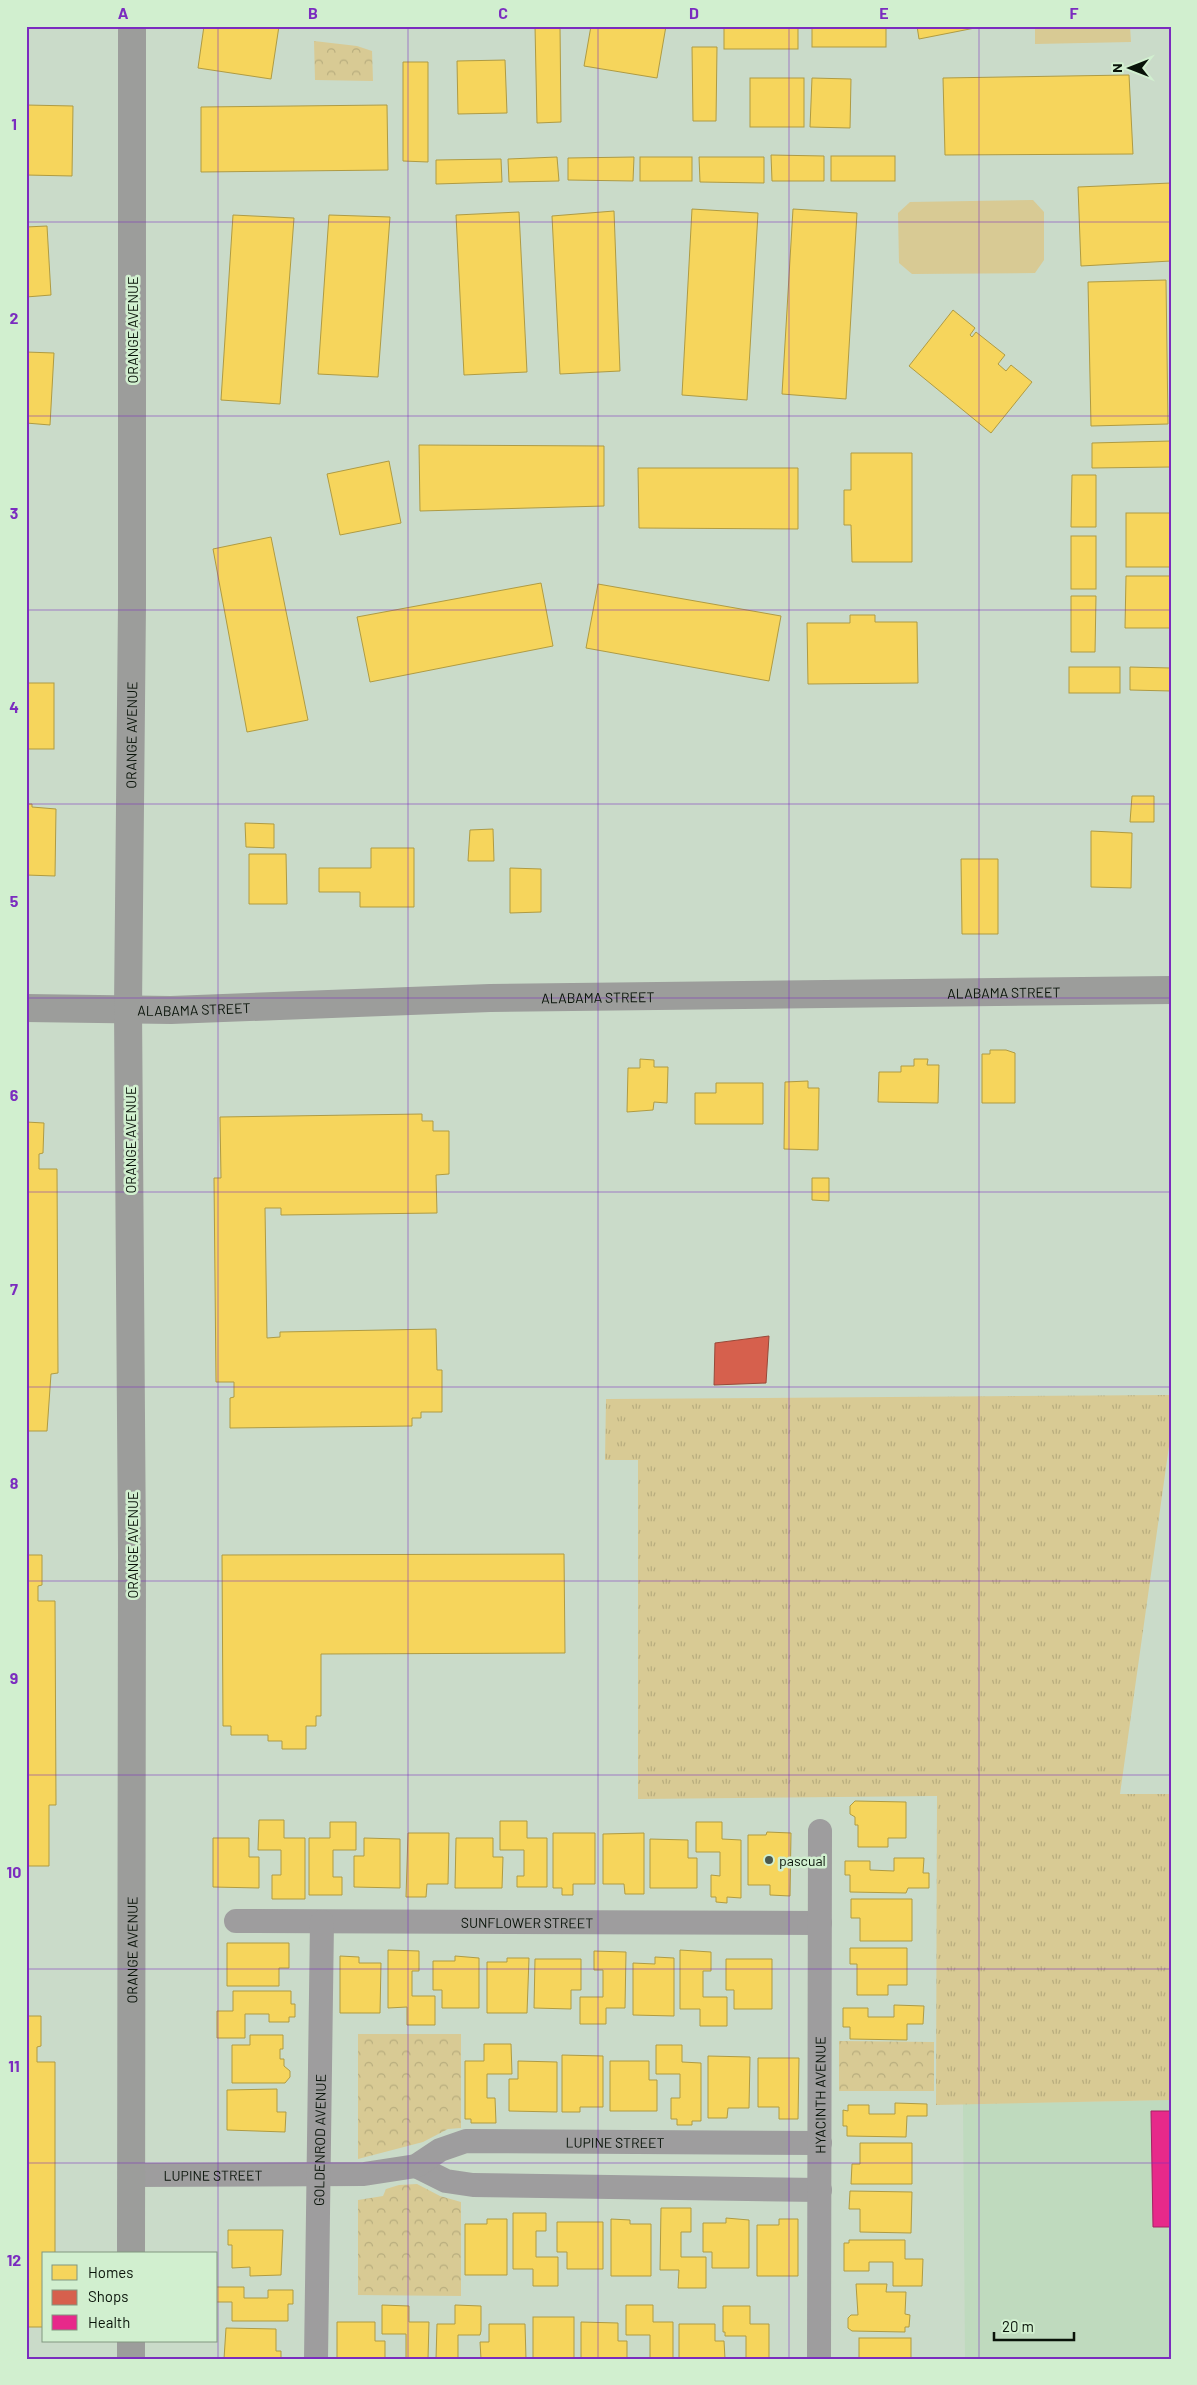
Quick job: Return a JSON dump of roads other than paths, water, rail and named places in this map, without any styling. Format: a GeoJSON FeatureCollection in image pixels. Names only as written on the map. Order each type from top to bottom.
{"type":"FeatureCollection","features":[{"type":"Feature","properties":{"kind":"street","name":"ORANGE AVENUE"},"geometry":{"type":"LineString","coordinates":[[131,2252],[132,1545],[128,1008],[132,604],[132,26]]}},
{"type":"Feature","properties":{"kind":"street","name":"ALABAMA STREET"},"geometry":{"type":"LineString","coordinates":[[26,1008],[171,1010],[490,998],[1171,990]]}},
{"type":"Feature","properties":{"kind":"street","name":"HYACINTH AVENUE"},"geometry":{"type":"LineString","coordinates":[[819,2359],[820,1830]]}},
{"type":"Feature","properties":{"kind":"street","name":"SUNFLOWER STREET"},"geometry":{"type":"LineString","coordinates":[[236,1921],[820,1923]]}},
{"type":"Feature","properties":{"kind":"street","name":"GOLDENROD AVENUE"},"geometry":{"type":"LineString","coordinates":[[316,2359],[322,1922]]}},
{"type":"Feature","properties":{"kind":"street","name":"LUPINE STREET"},"geometry":{"type":"LineString","coordinates":[[131,2175],[364,2174],[416,2166],[440,2150],[466,2141],[820,2143]]}},
{"type":"Feature","properties":{"kind":"street"},"geometry":{"type":"LineString","coordinates":[[416,2166],[446,2181],[473,2185],[820,2190]]}},
{"type":"Feature","properties":{"kind":"street"},"geometry":{"type":"LineString","coordinates":[[131,2342],[131,2359]]}},
{"type":"Feature","properties":{"kind":"place","name":"pascual"},"geometry":{"type":"Point","coordinates":[769,1860]}}]}
